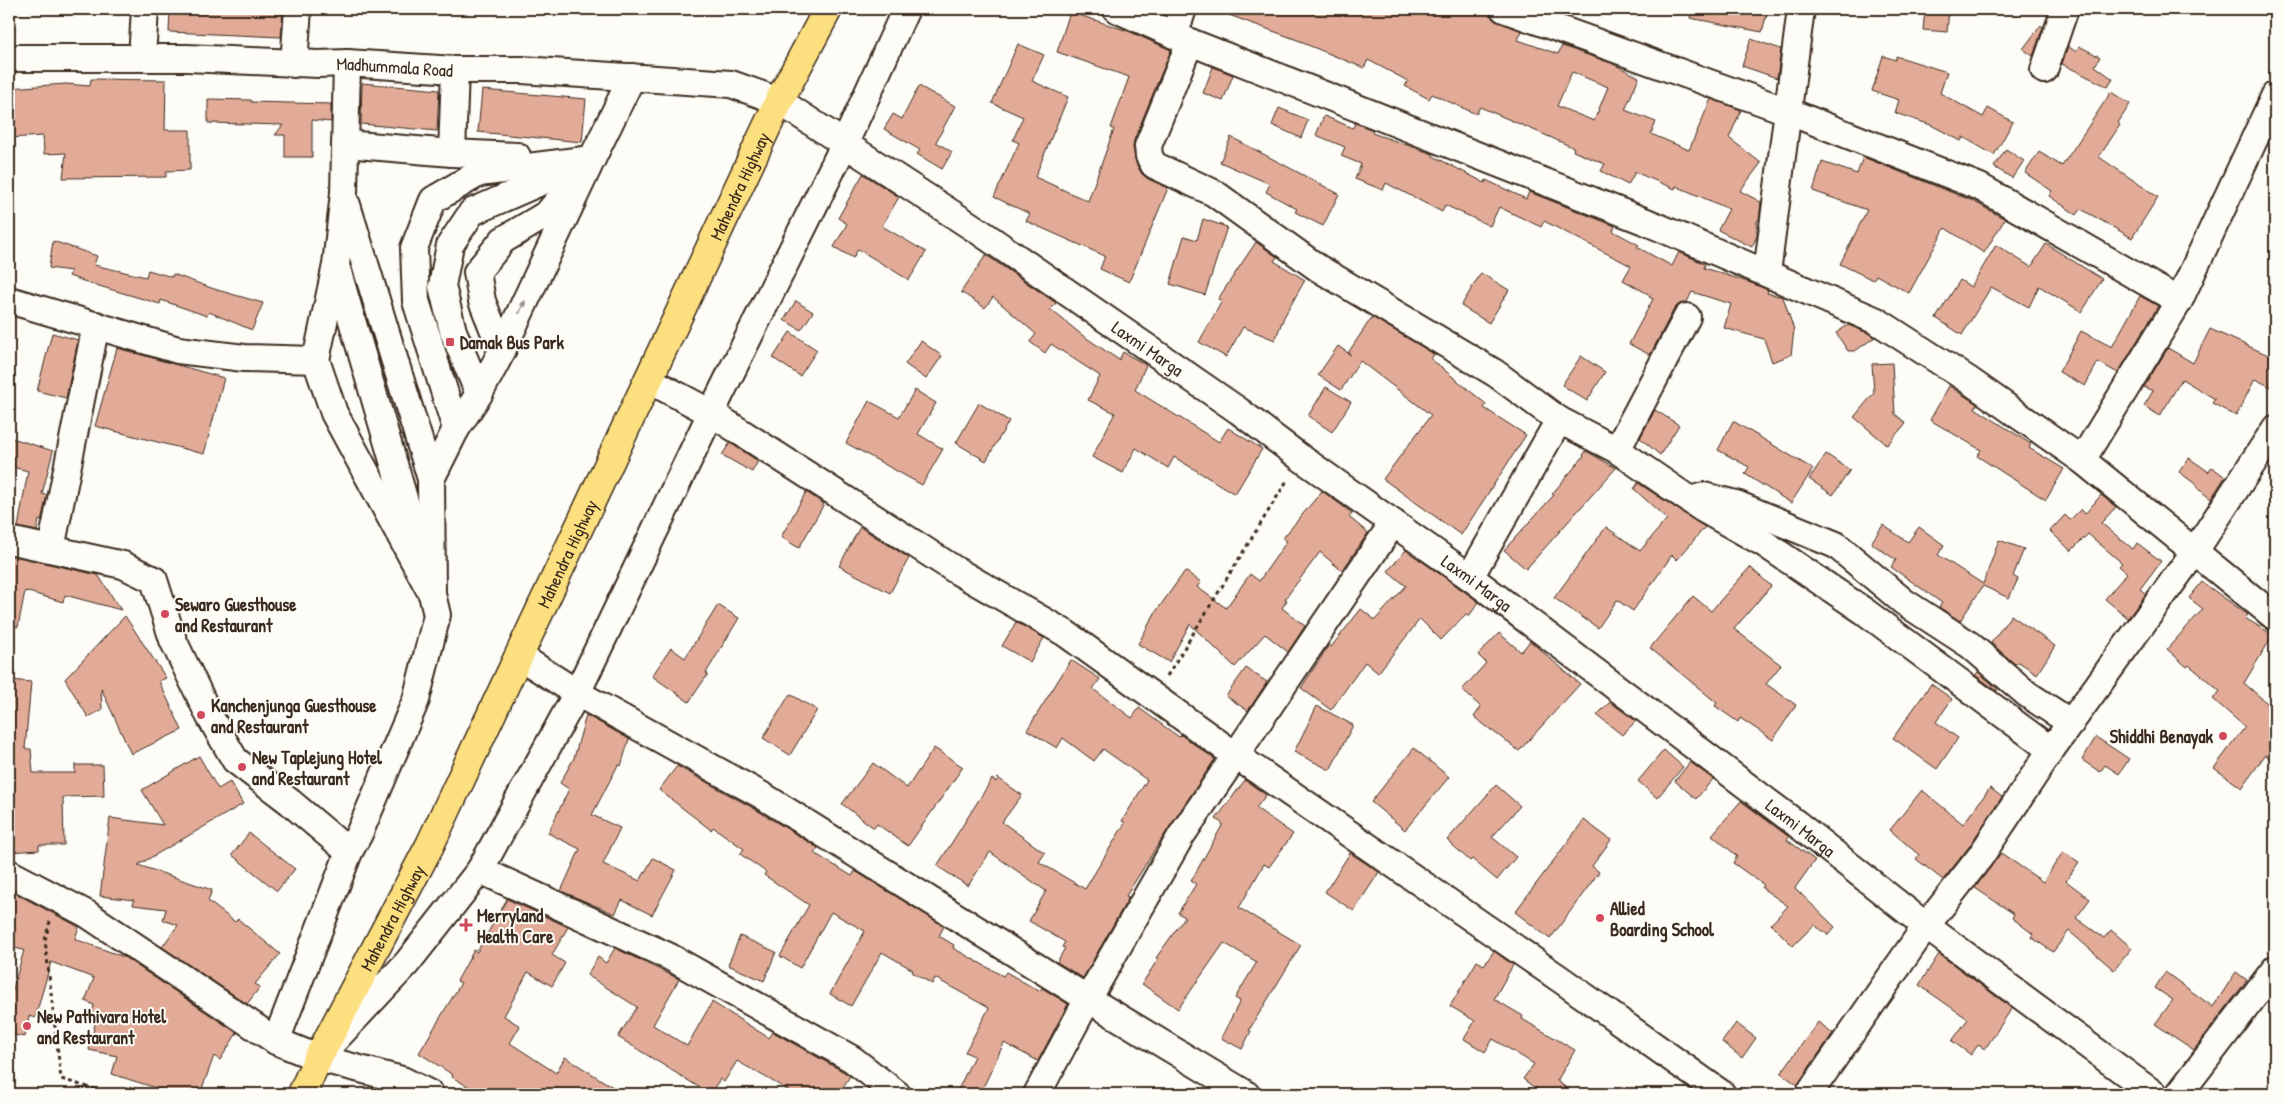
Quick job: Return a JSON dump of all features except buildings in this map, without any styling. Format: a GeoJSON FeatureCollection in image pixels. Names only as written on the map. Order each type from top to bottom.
{"type":"FeatureCollection","features":[{"type":"Feature","properties":{"kind":"highway","name":"Mahendra Highway"},"geometry":{"type":"LineString","coordinates":[[302,1094],[318,1058],[430,845],[650,380],[779,101],[828,9]]}},
{"type":"Feature","properties":{"kind":"street"},"geometry":{"type":"LineString","coordinates":[[142,58],[144,9]]}},
{"type":"Feature","properties":{"kind":"street"},"geometry":{"type":"LineString","coordinates":[[294,64],[298,9]]}},
{"type":"Feature","properties":{"kind":"street"},"geometry":{"type":"LineString","coordinates":[[318,1058],[407,963],[480,870],[577,693],[711,412],[845,144],[906,9]]}},
{"type":"Feature","properties":{"kind":"street"},"geometry":{"type":"LineString","coordinates":[[1116,9],[1182,38],[1622,212],[1877,321],[1967,379],[2082,460],[2275,617]]}},
{"type":"Feature","properties":{"kind":"street"},"geometry":{"type":"LineString","coordinates":[[1183,9],[1182,38],[1148,146],[1149,156],[1154,165],[1214,193],[1318,268],[1496,373],[1559,420],[1617,450],[1691,500],[1765,544],[1864,611],[2051,750]]}},
{"type":"Feature","properties":{"kind":"street"},"geometry":{"type":"LineString","coordinates":[[1504,9],[1787,111],[1980,187],[2179,301]]}},
{"type":"Feature","properties":{"kind":"street"},"geometry":{"type":"LineString","coordinates":[[1767,273],[1802,9]]}},
{"type":"Feature","properties":{"kind":"street"},"geometry":{"type":"LineString","coordinates":[[2044,70],[2065,9]]}},
{"type":"Feature","properties":{"kind":"street","name":"Madhummala Road"},"geometry":{"type":"LineString","coordinates":[[9,58],[142,58],[294,64],[347,63],[455,70],[522,70],[731,84],[779,101]]}},
{"type":"Feature","properties":{"kind":"street"},"geometry":{"type":"LineString","coordinates":[[347,63],[344,193],[336,266],[316,360],[334,413],[432,594]]}},
{"type":"Feature","properties":{"kind":"street"},"geometry":{"type":"LineString","coordinates":[[452,153],[455,70]]}},
{"type":"Feature","properties":{"kind":"street"},"geometry":{"type":"LineString","coordinates":[[431,479],[456,429],[479,394],[502,351],[632,77]]}},
{"type":"Feature","properties":{"kind":"street"},"geometry":{"type":"LineString","coordinates":[[2082,460],[2179,301],[2275,96]]}},
{"type":"Feature","properties":{"kind":"street","name":"Laxmi Marga"},"geometry":{"type":"LineString","coordinates":[[779,101],[980,232],[1199,383],[1301,458],[1470,577],[1790,818],[1926,926],[2154,1094]]}},
{"type":"Feature","properties":{"kind":"street"},"geometry":{"type":"LineString","coordinates":[[345,144],[452,153],[592,159]]}},
{"type":"Feature","properties":{"kind":"street"},"geometry":{"type":"LineString","coordinates":[[502,351],[482,301],[477,272],[502,240],[547,214],[592,159]]}},
{"type":"Feature","properties":{"kind":"street"},"geometry":{"type":"LineString","coordinates":[[479,394],[453,331],[442,286],[450,245],[472,212],[592,159]]}},
{"type":"Feature","properties":{"kind":"street"},"geometry":{"type":"LineString","coordinates":[[456,429],[416,301],[414,248],[433,200],[479,173],[592,159]]}},
{"type":"Feature","properties":{"kind":"street"},"geometry":{"type":"LineString","coordinates":[[344,193],[431,479],[432,594]]}},
{"type":"Feature","properties":{"kind":"street"},"geometry":{"type":"LineString","coordinates":[[276,1041],[349,852],[359,834],[416,700],[437,615],[336,266]]}},
{"type":"Feature","properties":{"kind":"street"},"geometry":{"type":"LineString","coordinates":[[9,300],[178,350],[244,358],[316,360]]}},
{"type":"Feature","properties":{"kind":"street"},"geometry":{"type":"LineString","coordinates":[[1617,450],[1687,317]]}},
{"type":"Feature","properties":{"kind":"street"},"geometry":{"type":"LineString","coordinates":[[51,549],[96,325]]}},
{"type":"Feature","properties":{"kind":"street"},"geometry":{"type":"LineString","coordinates":[[650,380],[711,412],[957,571],[1065,633],[1235,755],[1563,981],[1722,1094]]}},
{"type":"Feature","properties":{"kind":"street"},"geometry":{"type":"LineString","coordinates":[[1470,577],[1559,420]]}},
{"type":"Feature","properties":{"kind":"street"},"geometry":{"type":"LineString","coordinates":[[1809,1094],[1926,926],[1980,857],[2051,750],[2195,551],[2275,428]]}},
{"type":"Feature","properties":{"kind":"street"},"geometry":{"type":"LineString","coordinates":[[1691,500],[1704,496],[1736,504],[1836,545],[1904,602],[1970,645],[2027,694],[2071,723]]}},
{"type":"Feature","properties":{"kind":"street"},"geometry":{"type":"LineString","coordinates":[[1037,1094],[1088,999],[1181,836],[1393,523]]}},
{"type":"Feature","properties":{"kind":"street"},"geometry":{"type":"LineString","coordinates":[[9,540],[123,565],[154,580],[173,640],[210,717],[235,760],[290,802],[349,852]]}},
{"type":"Feature","properties":{"kind":"street"},"geometry":{"type":"LineString","coordinates":[[519,656],[577,693],[763,796],[1088,999],[1246,1094]]}},
{"type":"Feature","properties":{"kind":"street"},"geometry":{"type":"LineString","coordinates":[[480,870],[670,957],[852,1059],[897,1094]]}},
{"type":"Feature","properties":{"kind":"street"},"geometry":{"type":"LineString","coordinates":[[9,873],[87,914],[276,1041],[318,1058],[402,1080],[430,1094]]}},
{"type":"Feature","properties":{"kind":"street"},"geometry":{"type":"LineString","coordinates":[[2179,1094],[2275,969]]}},
{"type":"Feature","properties":{"kind":"path"},"geometry":{"type":"LineString","coordinates":[[1155,696],[1301,458]]}},
{"type":"Feature","properties":{"kind":"path"},"geometry":{"type":"LineString","coordinates":[[57,897],[45,940],[61,1079],[111,1094]]}},
{"type":"Feature","properties":{"kind":"place","name":"Damak Bus Park"},"geometry":{"type":"Point","coordinates":[450,342]}},
{"type":"Feature","properties":{"kind":"place","name":"Sewaro Guesthouse and Restaurant"},"geometry":{"type":"Point","coordinates":[165,614]}},
{"type":"Feature","properties":{"kind":"place","name":"Kanchenjunga Guesthouse and Restaurant"},"geometry":{"type":"Point","coordinates":[201,715]}},
{"type":"Feature","properties":{"kind":"place","name":"Shiddhi Benayak"},"geometry":{"type":"Point","coordinates":[2223,736]}},
{"type":"Feature","properties":{"kind":"place","name":"New Taplejung Hotel and Restaurant"},"geometry":{"type":"Point","coordinates":[242,767]}},
{"type":"Feature","properties":{"kind":"place","name":"Allied Boarding School"},"geometry":{"type":"Point","coordinates":[1600,918]}},
{"type":"Feature","properties":{"kind":"place","name":"Merryland Health Care"},"geometry":{"type":"Point","coordinates":[466,925]}},
{"type":"Feature","properties":{"kind":"place","name":"New Pathivara Hotel and Restaurant"},"geometry":{"type":"Point","coordinates":[27,1026]}}]}
